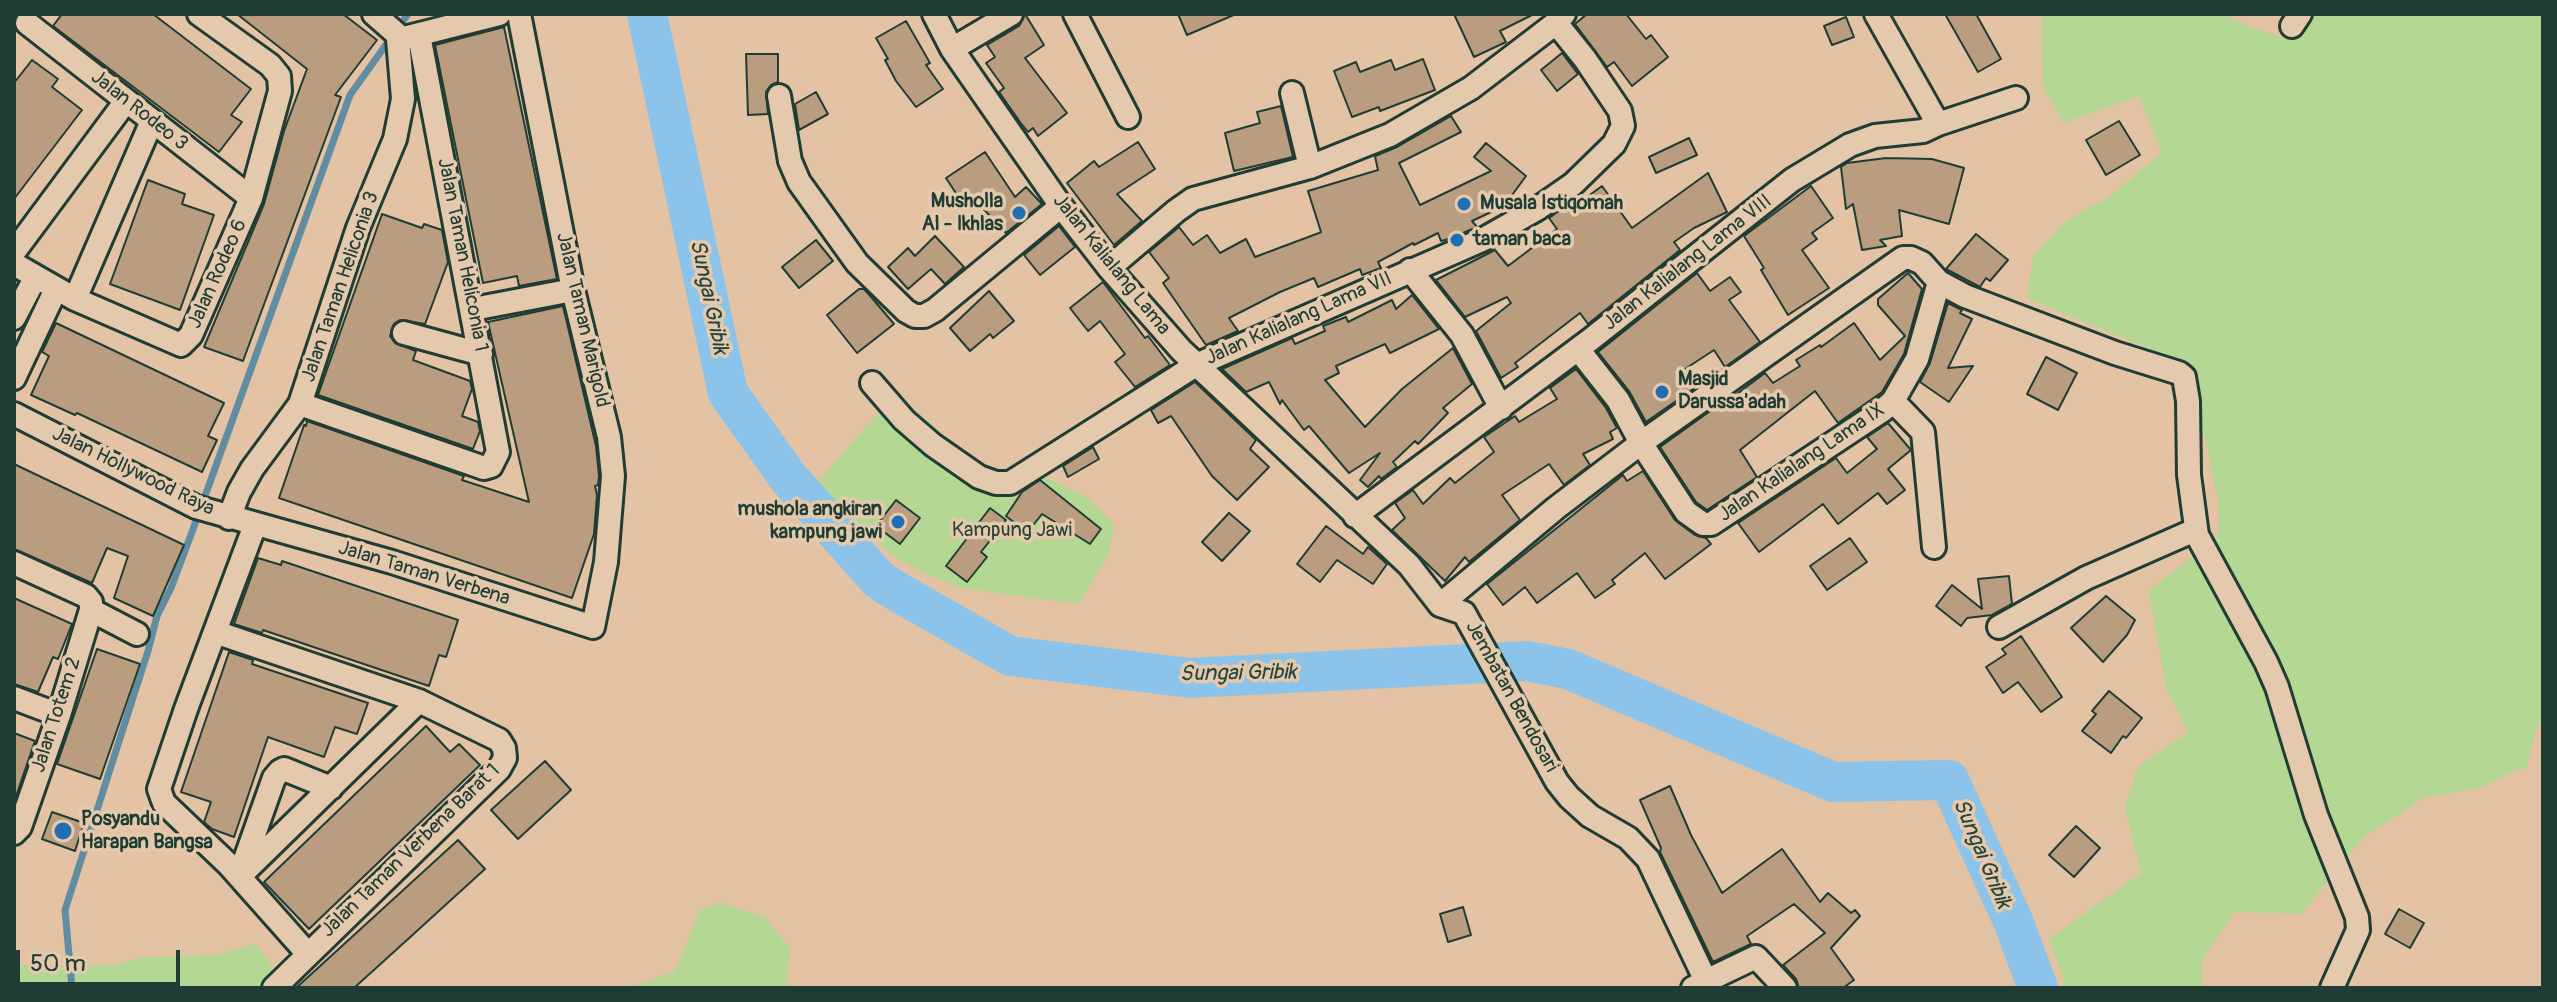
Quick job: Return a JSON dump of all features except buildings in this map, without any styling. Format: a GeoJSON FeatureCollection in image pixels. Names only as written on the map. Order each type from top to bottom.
{"type":"FeatureCollection","features":[{"type":"Feature","properties":{"kind":"street","name":"Jalan Rodeo 6"},"geometry":{"type":"LineString","coordinates":[[14,264],[65,294],[181,345],[191,335],[251,198],[280,91],[279,76],[270,65],[199,14]]}},
{"type":"Feature","properties":{"kind":"street"},"geometry":{"type":"LineString","coordinates":[[396,30],[499,14]]}},
{"type":"Feature","properties":{"kind":"street","name":"Jalan Taman Marigold"},"geometry":{"type":"LineString","coordinates":[[519,14],[573,290],[609,437],[613,476],[606,562],[593,627]]}},
{"type":"Feature","properties":{"kind":"street","name":"Jalan Kalialang Lama"},"geometry":{"type":"LineString","coordinates":[[934,14],[952,49],[1061,206],[1109,268],[1196,365],[1409,565],[1440,605]]}},
{"type":"Feature","properties":{"kind":"street"},"geometry":{"type":"LineString","coordinates":[[952,49],[1011,14]]}},
{"type":"Feature","properties":{"kind":"street"},"geometry":{"type":"LineString","coordinates":[[1075,14],[1128,117]]}},
{"type":"Feature","properties":{"kind":"street"},"geometry":{"type":"LineString","coordinates":[[1876,14],[1938,124]]}},
{"type":"Feature","properties":{"kind":"street"},"geometry":{"type":"LineString","coordinates":[[1109,268],[1193,199],[1310,167],[1390,135],[1471,88],[1560,18]]}},
{"type":"Feature","properties":{"kind":"street","name":"Jalan Kalialang Lama VII"},"geometry":{"type":"LineString","coordinates":[[872,383],[904,420],[933,445],[979,477],[996,483],[1010,483],[1196,365],[1482,240],[1537,209],[1573,184],[1598,162],[1618,138],[1624,120],[1620,111],[1560,18]]}},
{"type":"Feature","properties":{"kind":"street","name":"Jalan Rodeo 3"},"geometry":{"type":"LineString","coordinates":[[25,25],[251,198]]}},
{"type":"Feature","properties":{"kind":"street","name":"Jalan Taman Heliconia 1"},"geometry":{"type":"LineString","coordinates":[[300,404],[484,468],[491,466],[498,452],[473,309],[396,30]]}},
{"type":"Feature","properties":{"kind":"street","name":"Jalan Taman Heliconia 3"},"geometry":{"type":"LineString","coordinates":[[229,518],[252,469],[300,404],[358,228],[398,129],[403,99],[396,30]]}},
{"type":"Feature","properties":{"kind":"street"},"geometry":{"type":"LineString","coordinates":[[1292,93],[1310,167]]}},
{"type":"Feature","properties":{"kind":"street"},"geometry":{"type":"LineString","coordinates":[[779,96],[790,161],[799,182],[857,263],[915,316],[924,316],[935,310],[1061,206]]}},
{"type":"Feature","properties":{"kind":"street","name":"Jalan Kalialang Lama VIII"},"geometry":{"type":"LineString","coordinates":[[1355,516],[1578,349],[1792,180],[1850,145],[1875,136],[1909,134],[2016,98]]}},
{"type":"Feature","properties":{"kind":"street"},"geometry":{"type":"LineString","coordinates":[[14,252],[126,101]]}},
{"type":"Feature","properties":{"kind":"street"},"geometry":{"type":"LineString","coordinates":[[14,378],[65,294],[152,121]]}},
{"type":"Feature","properties":{"kind":"street"},"geometry":{"type":"LineString","coordinates":[[1440,605],[1556,508],[1641,443],[1903,258],[1922,263],[1939,282],[1965,296],[2115,353],[2179,373],[2184,377],[2188,401],[2189,475],[2195,530],[2277,687],[2316,815],[2357,917],[2358,930],[2332,988]]}},
{"type":"Feature","properties":{"kind":"street"},"geometry":{"type":"LineString","coordinates":[[1410,270],[1462,335],[1501,408]]}},
{"type":"Feature","properties":{"kind":"street"},"geometry":{"type":"LineString","coordinates":[[14,318],[35,278]]}},
{"type":"Feature","properties":{"kind":"street","name":"Jalan Kalialang Lama IX"},"geometry":{"type":"LineString","coordinates":[[1641,443],[1686,512],[1703,524],[1711,524],[1893,401],[1917,359],[1939,282]]}},
{"type":"Feature","properties":{"kind":"street"},"geometry":{"type":"LineString","coordinates":[[473,309],[573,290]]}},
{"type":"Feature","properties":{"kind":"street"},"geometry":{"type":"LineString","coordinates":[[404,333],[481,354]]}},
{"type":"Feature","properties":{"kind":"street"},"geometry":{"type":"LineString","coordinates":[[1578,349],[1606,383],[1641,443]]}},
{"type":"Feature","properties":{"kind":"street"},"geometry":{"type":"LineString","coordinates":[[1893,401],[1923,432],[1934,547]]}},
{"type":"Feature","properties":{"kind":"street","name":"Jalan Hollywood Raya"},"geometry":{"type":"LineString","coordinates":[[14,414],[201,509],[255,525]]}},
{"type":"Feature","properties":{"kind":"street","name":"Jalan Taman Verbena"},"geometry":{"type":"LineString","coordinates":[[255,525],[392,562],[593,627]]}},
{"type":"Feature","properties":{"kind":"street","name":"Jalan Taman Verbena Barat 1"},"geometry":{"type":"LineString","coordinates":[[255,525],[159,789],[164,803],[240,876],[307,953]]}},
{"type":"Feature","properties":{"kind":"street"},"geometry":{"type":"LineString","coordinates":[[1999,627],[2086,578],[2195,530]]}},
{"type":"Feature","properties":{"kind":"street"},"geometry":{"type":"LineString","coordinates":[[14,563],[137,634]]}},
{"type":"Feature","properties":{"kind":"street","name":"Jalan Totem 2"},"geometry":{"type":"LineString","coordinates":[[14,833],[20,827],[59,715],[88,603]]}},
{"type":"Feature","properties":{"kind":"street","name":"Jembatan Bendosari"},"geometry":{"type":"LineString","coordinates":[[1440,605],[1464,613],[1557,782],[1569,797],[1590,816],[1628,838],[1648,859],[1699,984]]}},
{"type":"Feature","properties":{"kind":"street","name":"Jalan Taman Verbena Barat 1"},"geometry":{"type":"LineString","coordinates":[[215,632],[419,701],[499,740],[504,748],[505,758],[499,769],[274,988]]}},
{"type":"Feature","properties":{"kind":"street"},"geometry":{"type":"LineString","coordinates":[[14,698],[59,715]]}},
{"type":"Feature","properties":{"kind":"street"},"geometry":{"type":"LineString","coordinates":[[240,876],[419,701]]}},
{"type":"Feature","properties":{"kind":"street"},"geometry":{"type":"LineString","coordinates":[[240,876],[274,778],[280,771],[284,769],[331,788]]}},
{"type":"Feature","properties":{"kind":"street"},"geometry":{"type":"LineString","coordinates":[[1699,984],[1756,957],[1785,988]]}},
{"type":"Feature","properties":{"kind":"green space"},"geometry":{"type":"Polygon","coordinates":[[[2041,14],[2221,14],[2293,41],[2310,14],[2543,14],[2543,718],[2536,730],[2526,769],[2516,770],[2481,788],[2425,797],[2364,837],[2301,914],[2235,912],[2201,961],[2202,988],[2066,988],[2049,939],[2141,873],[2125,808],[2138,766],[2188,732],[2166,688],[2149,591],[2218,536],[2219,506],[2190,366],[2027,298],[2033,256],[2067,220],[2108,198],[2162,152],[2139,96],[2064,123],[2043,87],[2041,14]]]}},
{"type":"Feature","properties":{"kind":"green space","name":"Kampung Jawi"},"geometry":{"type":"Polygon","coordinates":[[[896,392],[984,472],[1021,466],[1085,496],[1114,524],[1109,554],[1078,604],[960,588],[911,567],[887,551],[830,497],[820,480],[896,392]]]}},
{"type":"Feature","properties":{"kind":"green space"},"geometry":{"type":"Polygon","coordinates":[[[721,903],[765,917],[790,949],[786,988],[628,988],[675,971],[700,910],[721,903]]]}},
{"type":"Feature","properties":{"kind":"green space"},"geometry":{"type":"Polygon","coordinates":[[[256,944],[271,965],[273,988],[14,988],[14,965],[114,965],[146,957],[216,955],[256,944]]]}},
{"type":"Feature","properties":{"kind":"waterway"},"geometry":{"type":"LineString","coordinates":[[72,988],[65,910],[157,616],[192,532],[350,95],[408,14]]}},
{"type":"Feature","properties":{"kind":"waterway","name":"Sungai Gribik"},"geometry":{"type":"LineString","coordinates":[[647,14],[728,393],[787,476],[878,579],[1010,656],[1190,678],[1527,661],[1568,669],[1833,782],[1949,780],[2013,921],[2038,988]]}},
{"type":"Feature","properties":{"kind":"place","name":"Musala Istiqomah"},"geometry":{"type":"Point","coordinates":[1464,204]}},
{"type":"Feature","properties":{"kind":"place","name":"Musholla Al - Ikhlas"},"geometry":{"type":"Point","coordinates":[1019,213]}},
{"type":"Feature","properties":{"kind":"place","name":"taman baca"},"geometry":{"type":"Point","coordinates":[1457,240]}},
{"type":"Feature","properties":{"kind":"place","name":"Masjid Darussa'adah"},"geometry":{"type":"Point","coordinates":[1662,392]}},
{"type":"Feature","properties":{"kind":"place","name":"mushola angkiran kampung jawi"},"geometry":{"type":"Point","coordinates":[898,522]}},
{"type":"Feature","properties":{"kind":"place","name":"Posyandu Harapan Bangsa"},"geometry":{"type":"Point","coordinates":[63,831]}}]}
